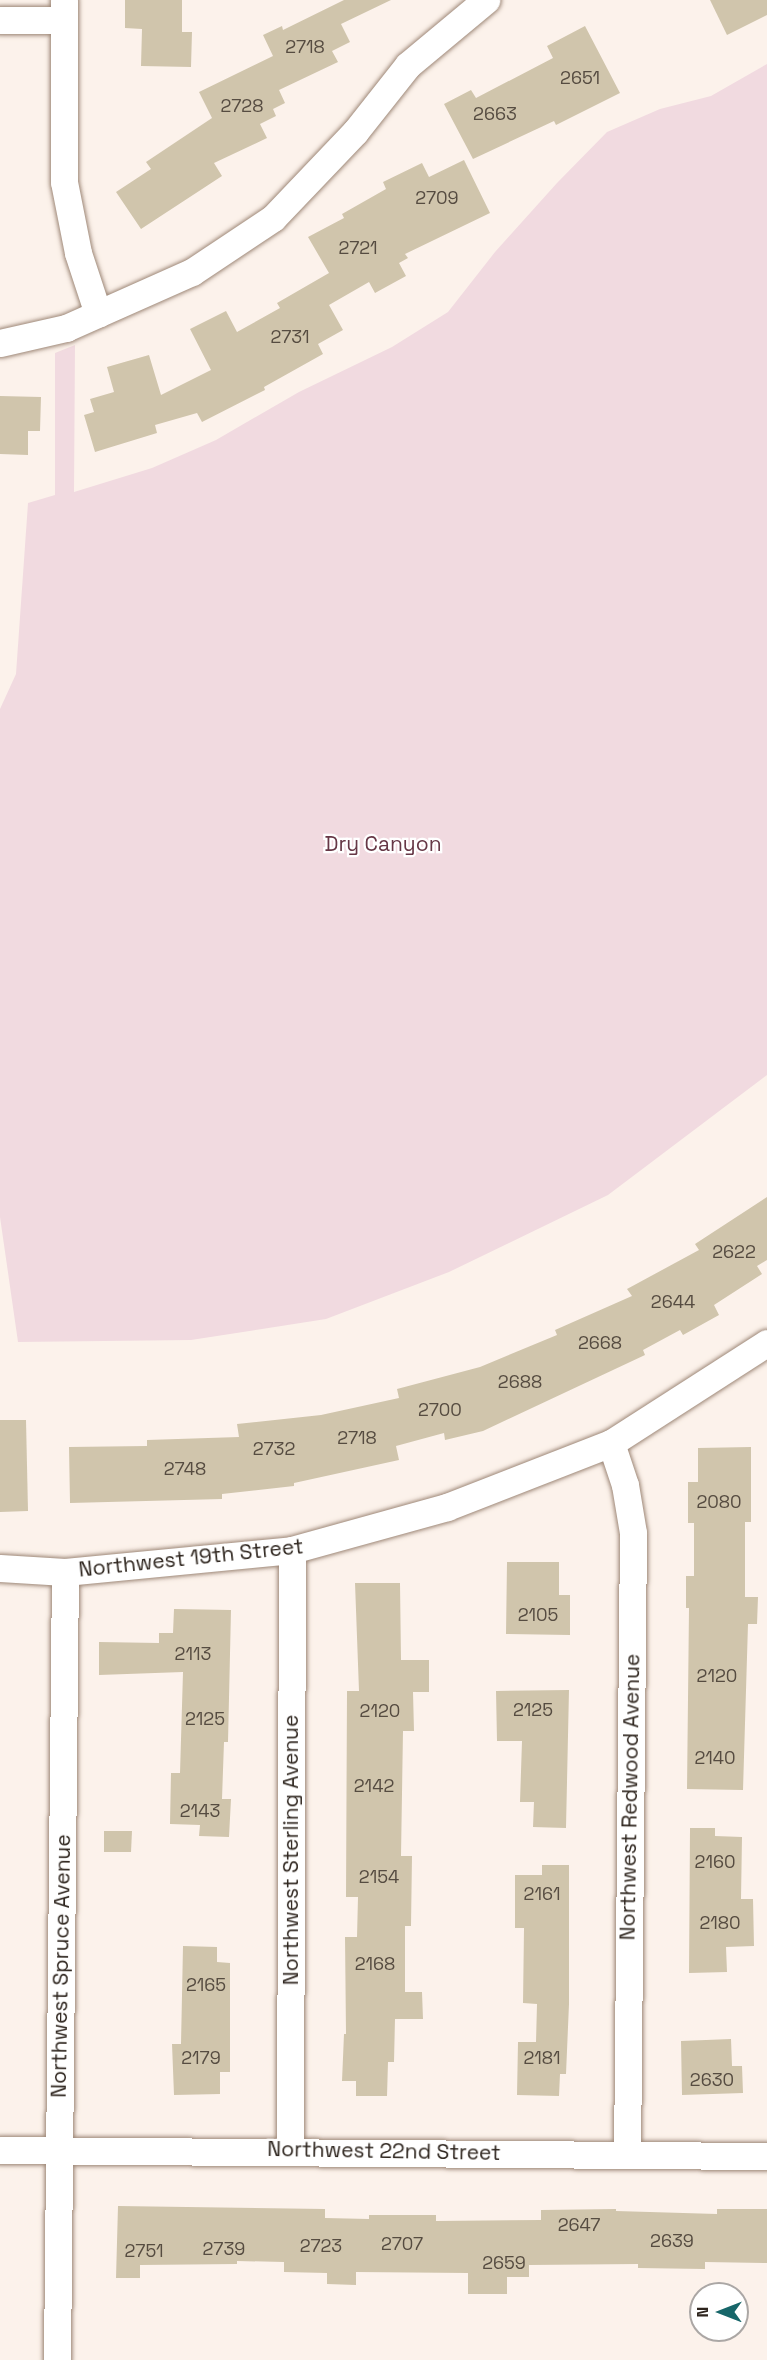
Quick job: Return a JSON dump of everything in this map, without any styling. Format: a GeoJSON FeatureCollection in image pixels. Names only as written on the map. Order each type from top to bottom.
{"type":"FeatureCollection","features":[{"type":"Feature","properties":{"kind":"street"},"geometry":{"type":"LineString","coordinates":[[0,344],[66,328],[192,272],[273,218],[355,132],[408,65],[486,0]]}},
{"type":"Feature","properties":{"kind":"street"},"geometry":{"type":"LineString","coordinates":[[0,20],[64,10],[64,182],[78,252],[98,314]]}},
{"type":"Feature","properties":{"kind":"street","name":"Northwest 19th Street"},"geometry":{"type":"LineString","coordinates":[[0,1568],[65,1572],[292,1550],[447,1507],[611,1443],[767,1342]]}},
{"type":"Feature","properties":{"kind":"street","name":"Northwest Redwood Avenue"},"geometry":{"type":"LineString","coordinates":[[611,1443],[625,1485],[633,1533],[627,2154]]}},
{"type":"Feature","properties":{"kind":"street","name":"Northwest Sterling Avenue"},"geometry":{"type":"LineString","coordinates":[[290,2150],[292,1550]]}},
{"type":"Feature","properties":{"kind":"street","name":"Northwest Spruce Avenue"},"geometry":{"type":"LineString","coordinates":[[57,2360],[65,1572]]}},
{"type":"Feature","properties":{"kind":"street","name":"Northwest 22nd Street"},"geometry":{"type":"LineString","coordinates":[[0,2150],[290,2150],[767,2156]]}},
{"type":"Feature","properties":{"kind":"green space","name":"Dry Canyon"},"geometry":{"type":"Polygon","coordinates":[[[767,64],[767,1075],[608,1195],[449,1272],[326,1319],[191,1340],[18,1342],[0,1217],[0,709],[16,674],[28,503],[55,495],[55,353],[75,345],[74,492],[152,468],[216,440],[299,392],[392,347],[448,312],[495,252],[607,132],[660,109],[711,96],[767,64]]]}},
{"type":"Feature","properties":{"kind":"building"},"geometry":{"type":"Polygon","coordinates":[[[125,0],[182,0],[182,32],[192,32],[191,67],[141,66],[142,29],[125,28],[125,0]]]}},
{"type":"Feature","properties":{"kind":"building"},"geometry":{"type":"Polygon","coordinates":[[[344,0],[391,0],[341,24],[350,42],[332,51],[338,62],[279,90],[285,103],[273,109],[276,116],[260,124],[267,138],[214,163],[222,176],[141,229],[116,192],[151,169],[146,162],[212,118],[199,92],[273,56],[263,35],[282,26],[283,30],[344,0]]]}},
{"type":"Feature","properties":{"kind":"building"},"geometry":{"type":"Polygon","coordinates":[[[710,0],[767,0],[767,15],[727,35],[710,0]]]}},
{"type":"Feature","properties":{"kind":"building"},"geometry":{"type":"Polygon","coordinates":[[[585,26],[620,93],[556,125],[554,121],[473,159],[444,104],[471,90],[476,98],[553,58],[547,46],[585,26]]]}},
{"type":"Feature","properties":{"kind":"building"},"geometry":{"type":"Polygon","coordinates":[[[464,160],[490,213],[405,254],[408,258],[399,263],[406,276],[375,293],[369,282],[329,305],[343,330],[318,344],[323,354],[264,387],[265,390],[202,422],[197,413],[155,425],[157,433],[95,452],[84,415],[94,412],[90,399],[114,392],[107,367],[149,355],[161,395],[211,370],[190,329],[226,311],[237,332],[280,308],[277,303],[329,273],[308,237],[344,218],[342,214],[386,189],[383,182],[422,163],[429,177],[464,160]]]}},
{"type":"Feature","properties":{"kind":"building"},"geometry":{"type":"Polygon","coordinates":[[[0,396],[41,397],[40,431],[28,431],[28,455],[0,454],[0,396]]]}},
{"type":"Feature","properties":{"kind":"building"},"geometry":{"type":"Polygon","coordinates":[[[767,1197],[767,1260],[757,1266],[762,1274],[714,1305],[719,1315],[683,1335],[680,1330],[643,1350],[645,1355],[483,1431],[445,1440],[444,1433],[396,1446],[399,1460],[294,1483],[294,1486],[222,1494],[222,1499],[70,1503],[69,1447],[147,1446],[147,1440],[239,1437],[237,1424],[321,1415],[399,1398],[397,1389],[480,1367],[557,1335],[555,1330],[632,1296],[627,1289],[699,1250],[695,1244],[767,1197]]]}},
{"type":"Feature","properties":{"kind":"building"},"geometry":{"type":"Polygon","coordinates":[[[0,1420],[26,1420],[28,1511],[0,1512],[0,1420]]]}},
{"type":"Feature","properties":{"kind":"building"},"geometry":{"type":"Polygon","coordinates":[[[751,1447],[751,1522],[745,1522],[745,1597],[758,1597],[757,1624],[748,1624],[743,1790],[687,1789],[689,1608],[686,1608],[686,1576],[694,1576],[694,1523],[688,1523],[688,1482],[698,1482],[698,1448],[751,1447]]]}},
{"type":"Feature","properties":{"kind":"building"},"geometry":{"type":"Polygon","coordinates":[[[507,1562],[559,1562],[559,1595],[570,1595],[570,1635],[506,1634],[507,1562]]]}},
{"type":"Feature","properties":{"kind":"building"},"geometry":{"type":"Polygon","coordinates":[[[355,1583],[400,1583],[401,1660],[429,1660],[429,1692],[413,1692],[414,1731],[403,1731],[401,1856],[412,1856],[411,1926],[405,1926],[405,1992],[422,1992],[423,2019],[395,2019],[394,2062],[388,2062],[387,2096],[356,2096],[356,2081],[342,2081],[344,2034],[346,2034],[345,1937],[357,1937],[358,1897],[346,1897],[347,1691],[359,1691],[355,1583]]]}},
{"type":"Feature","properties":{"kind":"building"},"geometry":{"type":"Polygon","coordinates":[[[174,1609],[231,1610],[228,1742],[224,1742],[222,1799],[231,1799],[229,1837],[199,1836],[200,1825],[170,1824],[171,1773],[180,1773],[183,1672],[99,1675],[99,1642],[159,1643],[159,1633],[173,1633],[174,1609]]]}},
{"type":"Feature","properties":{"kind":"building"},"geometry":{"type":"Polygon","coordinates":[[[569,1690],[566,1828],[533,1827],[534,1802],[520,1802],[522,1741],[497,1741],[496,1691],[569,1690]]]}},
{"type":"Feature","properties":{"kind":"building"},"geometry":{"type":"Polygon","coordinates":[[[690,1828],[715,1828],[715,1836],[742,1837],[741,1899],[753,1899],[754,1946],[726,1947],[727,1972],[689,1973],[690,1828]]]}},
{"type":"Feature","properties":{"kind":"building"},"geometry":{"type":"Polygon","coordinates":[[[104,1831],[132,1831],[131,1852],[104,1852],[104,1831]]]}},
{"type":"Feature","properties":{"kind":"building"},"geometry":{"type":"Polygon","coordinates":[[[542,1865],[569,1865],[569,2004],[566,2074],[560,2074],[559,2096],[517,2095],[518,2042],[536,2042],[537,2004],[523,2003],[524,1928],[515,1928],[515,1875],[542,1875],[542,1865]]]}},
{"type":"Feature","properties":{"kind":"building"},"geometry":{"type":"Polygon","coordinates":[[[183,1946],[217,1947],[217,1962],[230,1963],[230,2072],[220,2072],[220,2094],[174,2095],[172,2044],[181,2044],[183,1946]]]}},
{"type":"Feature","properties":{"kind":"building"},"geometry":{"type":"Polygon","coordinates":[[[731,2039],[732,2066],[742,2066],[743,2093],[682,2095],[681,2041],[731,2039]]]}},
{"type":"Feature","properties":{"kind":"building"},"geometry":{"type":"Polygon","coordinates":[[[118,2206],[325,2209],[325,2218],[369,2219],[369,2215],[436,2215],[436,2221],[541,2220],[541,2210],[616,2209],[616,2211],[717,2214],[717,2209],[767,2209],[767,2263],[705,2262],[705,2269],[638,2268],[638,2264],[529,2265],[529,2277],[507,2277],[507,2294],[468,2294],[468,2273],[356,2272],[356,2285],[327,2284],[327,2273],[284,2272],[284,2262],[237,2261],[237,2264],[140,2265],[140,2278],[116,2278],[118,2206]]]}}]}
